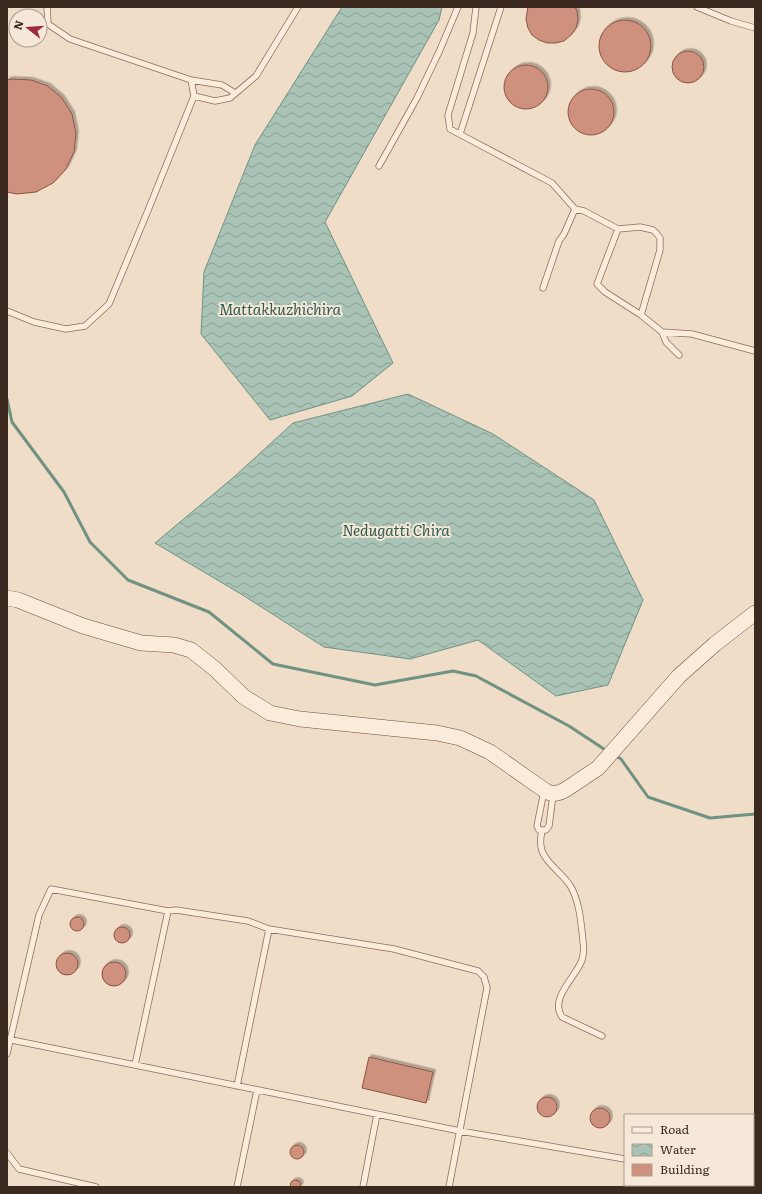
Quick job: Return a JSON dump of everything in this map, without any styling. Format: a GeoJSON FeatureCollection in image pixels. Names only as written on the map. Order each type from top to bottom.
{"type":"FeatureCollection","features":[{"type":"Feature","properties":{"kind":"main road"},"geometry":{"type":"LineString","coordinates":[[7,598],[18,600],[83,626],[141,643],[174,645],[191,650],[215,669],[244,698],[270,713],[300,719],[437,733],[460,738],[490,752],[549,792],[560,793],[598,768],[679,676],[715,644],[755,613]]}},
{"type":"Feature","properties":{"kind":"lane"},"geometry":{"type":"LineString","coordinates":[[47,7],[48,24],[70,39],[191,80],[222,85],[235,93]]}},
{"type":"Feature","properties":{"kind":"lane"},"geometry":{"type":"LineString","coordinates":[[194,96],[215,101],[230,98],[256,76],[298,7]]}},
{"type":"Feature","properties":{"kind":"lane"},"geometry":{"type":"LineString","coordinates":[[379,166],[417,98],[458,7]]}},
{"type":"Feature","properties":{"kind":"lane"},"geometry":{"type":"LineString","coordinates":[[476,7],[473,33],[448,115],[450,129],[552,183],[575,209],[584,210],[618,229],[640,227],[653,230],[660,238],[660,250],[641,315]]}},
{"type":"Feature","properties":{"kind":"lane"},"geometry":{"type":"LineString","coordinates":[[460,134],[501,7]]}},
{"type":"Feature","properties":{"kind":"lane"},"geometry":{"type":"LineString","coordinates":[[697,7],[731,21],[755,28]]}},
{"type":"Feature","properties":{"kind":"lane"},"geometry":{"type":"LineString","coordinates":[[7,311],[34,322],[66,330],[85,326],[109,304],[194,96],[191,80]]}},
{"type":"Feature","properties":{"kind":"lane"},"geometry":{"type":"LineString","coordinates":[[542,288],[559,241],[564,234],[575,209]]}},
{"type":"Feature","properties":{"kind":"lane"},"geometry":{"type":"LineString","coordinates":[[618,229],[597,284],[605,292],[641,315],[662,332],[666,342],[679,355]]}},
{"type":"Feature","properties":{"kind":"lane"},"geometry":{"type":"LineString","coordinates":[[662,332],[692,334],[755,351]]}},
{"type":"Feature","properties":{"kind":"lane"},"geometry":{"type":"LineString","coordinates":[[549,792],[549,826],[546,830],[539,830],[537,826],[549,792]]}},
{"type":"Feature","properties":{"kind":"lane"},"geometry":{"type":"LineString","coordinates":[[542,830],[541,847],[543,854],[571,886],[576,896],[584,951],[582,961],[562,994],[559,1003],[559,1012],[562,1017],[602,1036]]}},
{"type":"Feature","properties":{"kind":"lane"},"geometry":{"type":"LineString","coordinates":[[7,1054],[8,1040],[39,915],[51,889],[168,911],[176,910],[248,921],[269,929],[394,949],[478,971],[484,977],[487,988],[449,1187]]}},
{"type":"Feature","properties":{"kind":"lane"},"geometry":{"type":"LineString","coordinates":[[135,1065],[168,911]]}},
{"type":"Feature","properties":{"kind":"lane"},"geometry":{"type":"LineString","coordinates":[[237,1086],[269,929]]}},
{"type":"Feature","properties":{"kind":"lane"},"geometry":{"type":"LineString","coordinates":[[8,1040],[460,1131],[624,1159]]}},
{"type":"Feature","properties":{"kind":"lane"},"geometry":{"type":"LineString","coordinates":[[237,1187],[257,1090]]}},
{"type":"Feature","properties":{"kind":"lane"},"geometry":{"type":"LineString","coordinates":[[363,1187],[377,1114]]}},
{"type":"Feature","properties":{"kind":"lane"},"geometry":{"type":"LineString","coordinates":[[7,1153],[19,1168],[96,1187]]}},
{"type":"Feature","properties":{"kind":"water","name":"Mattakkuzhichira"},"geometry":{"type":"Polygon","coordinates":[[[342,7],[442,7],[439,20],[325,222],[393,363],[352,396],[270,420],[201,334],[204,272],[255,145],[342,7]]]}},
{"type":"Feature","properties":{"kind":"water","name":"Nedugatti Chira"},"geometry":{"type":"Polygon","coordinates":[[[408,394],[493,434],[594,500],[643,600],[608,685],[556,696],[478,640],[410,659],[324,647],[241,594],[155,543],[234,477],[293,423],[408,394]]]}},
{"type":"Feature","properties":{"kind":"building"},"geometry":{"type":"Polygon","coordinates":[[[528,7],[575,7],[578,20],[576,28],[564,41],[547,43],[539,40],[532,35],[528,28],[526,19],[528,7]]]}},
{"type":"Feature","properties":{"kind":"building"},"geometry":{"type":"Polygon","coordinates":[[[620,20],[630,20],[639,24],[647,32],[651,41],[651,51],[647,60],[639,68],[630,72],[620,72],[611,68],[603,60],[599,51],[599,41],[603,32],[611,24],[620,20]]]}},
{"type":"Feature","properties":{"kind":"building"},"geometry":{"type":"Polygon","coordinates":[[[688,51],[694,52],[701,58],[704,67],[703,73],[697,80],[688,83],[682,82],[675,76],[672,67],[673,61],[679,54],[688,51]]]}},
{"type":"Feature","properties":{"kind":"building"},"geometry":{"type":"Polygon","coordinates":[[[526,65],[538,69],[544,75],[548,87],[544,99],[538,105],[526,109],[514,105],[508,99],[504,87],[508,75],[514,69],[526,65]]]}},
{"type":"Feature","properties":{"kind":"building"},"geometry":{"type":"Polygon","coordinates":[[[7,80],[31,80],[48,86],[62,98],[72,114],[76,133],[74,152],[66,169],[53,183],[36,192],[17,194],[7,192],[7,80]]]}},
{"type":"Feature","properties":{"kind":"building"},"geometry":{"type":"Polygon","coordinates":[[[596,89],[608,95],[613,103],[613,121],[608,129],[600,134],[586,135],[574,129],[569,121],[568,107],[574,95],[582,90],[596,89]]]}},
{"type":"Feature","properties":{"kind":"building"},"geometry":{"type":"Polygon","coordinates":[[[77,917],[82,919],[84,924],[82,929],[77,931],[72,929],[70,924],[72,919],[77,917]]]}},
{"type":"Feature","properties":{"kind":"building"},"geometry":{"type":"Polygon","coordinates":[[[119,927],[125,927],[130,932],[128,941],[125,943],[119,943],[114,938],[114,932],[119,927]]]}},
{"type":"Feature","properties":{"kind":"building"},"geometry":{"type":"Polygon","coordinates":[[[67,953],[71,954],[77,960],[77,968],[71,974],[67,975],[63,974],[57,968],[56,964],[57,960],[63,954],[67,953]]]}},
{"type":"Feature","properties":{"kind":"building"},"geometry":{"type":"Polygon","coordinates":[[[114,962],[119,963],[125,969],[125,979],[119,985],[114,986],[109,985],[103,979],[102,974],[103,969],[109,963],[114,962]]]}},
{"type":"Feature","properties":{"kind":"building"},"geometry":{"type":"Polygon","coordinates":[[[369,1057],[433,1072],[426,1103],[362,1088],[369,1057]]]}},
{"type":"Feature","properties":{"kind":"building"},"geometry":{"type":"Polygon","coordinates":[[[543,1097],[551,1097],[557,1103],[557,1111],[551,1117],[543,1117],[537,1111],[537,1103],[543,1097]]]}},
{"type":"Feature","properties":{"kind":"building"},"geometry":{"type":"Polygon","coordinates":[[[600,1108],[607,1111],[610,1118],[607,1125],[600,1128],[593,1125],[590,1118],[593,1111],[600,1108]]]}},
{"type":"Feature","properties":{"kind":"building"},"geometry":{"type":"Polygon","coordinates":[[[294,1145],[300,1145],[304,1149],[304,1155],[300,1159],[294,1159],[290,1155],[290,1149],[294,1145]]]}},
{"type":"Feature","properties":{"kind":"building"},"geometry":{"type":"Polygon","coordinates":[[[294,1180],[299,1181],[301,1184],[300,1187],[290,1187],[291,1182],[294,1180]]]}},
{"type":"Feature","properties":{"kind":"waterway"},"geometry":{"type":"LineString","coordinates":[[7,399],[12,422],[64,492],[90,542],[128,580],[209,612],[273,664],[375,685],[453,671],[476,676],[569,726],[607,751]]}},
{"type":"Feature","properties":{"kind":"waterway"},"geometry":{"type":"LineString","coordinates":[[616,756],[621,759],[648,797],[710,818],[755,814]]}}]}
